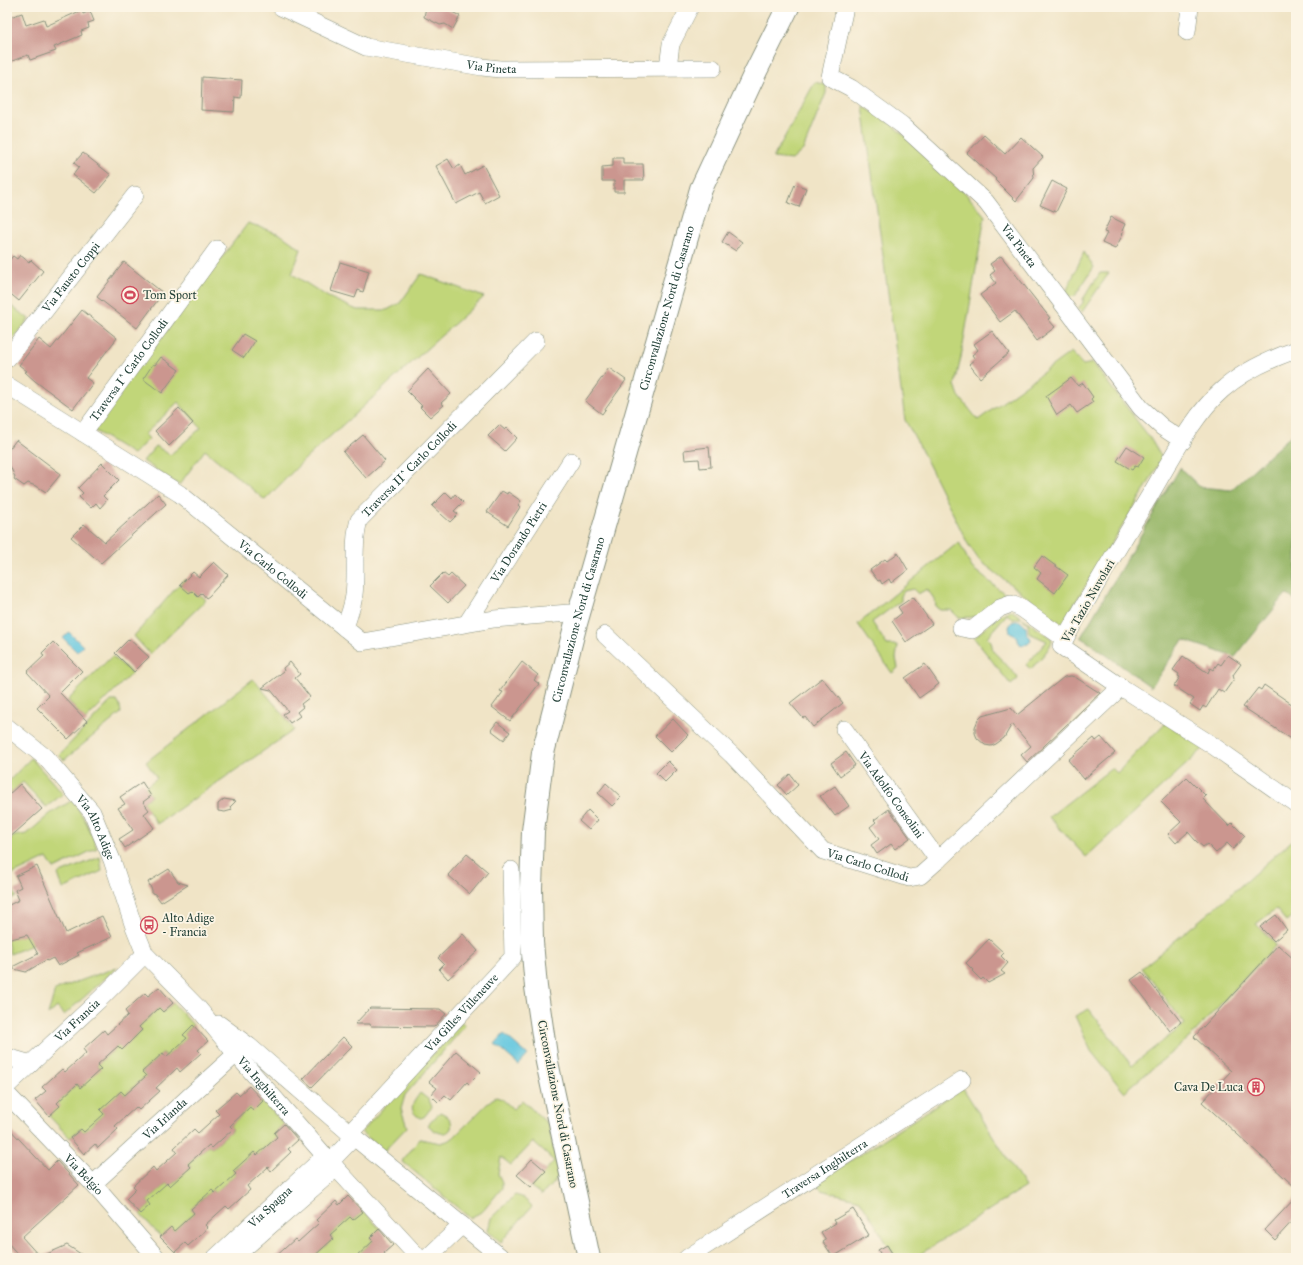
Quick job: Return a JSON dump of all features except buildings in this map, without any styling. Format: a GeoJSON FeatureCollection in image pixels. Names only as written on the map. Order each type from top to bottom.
{"type":"FeatureCollection","features":[{"type":"Feature","properties":{"kind":"main road","name":"Circonvallazione Nord di Casarano"},"geometry":{"type":"LineString","coordinates":[[589,1258],[547,1062],[536,987],[531,888],[533,831],[543,752],[582,604],[702,189],[788,7]]}},
{"type":"Feature","properties":{"kind":"street","name":"Via Pineta"},"geometry":{"type":"LineString","coordinates":[[281,7],[366,46],[500,69],[668,67],[713,68]]}},
{"type":"Feature","properties":{"kind":"street"},"geometry":{"type":"LineString","coordinates":[[668,67],[671,44],[690,7]]}},
{"type":"Feature","properties":{"kind":"street","name":"Via Pineta"},"geometry":{"type":"LineString","coordinates":[[845,7],[830,77],[851,88],[902,125],[986,202],[1141,408],[1162,427],[1183,441]]}},
{"type":"Feature","properties":{"kind":"street"},"geometry":{"type":"LineString","coordinates":[[1186,32],[1190,7]]}},
{"type":"Feature","properties":{"kind":"street","name":"Via Fausto Coppi"},"geometry":{"type":"LineString","coordinates":[[7,359],[135,195]]}},
{"type":"Feature","properties":{"kind":"street","name":"Traversa I^ Carlo Collodi"},"geometry":{"type":"LineString","coordinates":[[83,433],[217,249]]}},
{"type":"Feature","properties":{"kind":"street","name":"Traversa II^ Carlo Collodi"},"geometry":{"type":"LineString","coordinates":[[345,628],[354,595],[356,535],[359,520],[536,341]]}},
{"type":"Feature","properties":{"kind":"street","name":"Via Tazio Nuvolari"},"geometry":{"type":"LineString","coordinates":[[1296,350],[1281,355],[1242,375],[1222,390],[1205,407],[1183,441],[1061,646],[1121,687],[1212,745],[1296,804]]}},
{"type":"Feature","properties":{"kind":"street","name":"Via Carlo Collodi"},"geometry":{"type":"LineString","coordinates":[[7,385],[180,494],[362,642],[494,619],[569,613]]}},
{"type":"Feature","properties":{"kind":"street","name":"Via Dorando Pietri"},"geometry":{"type":"LineString","coordinates":[[468,623],[571,461]]}},
{"type":"Feature","properties":{"kind":"street"},"geometry":{"type":"LineString","coordinates":[[961,628],[972,630],[1000,608],[1011,604],[1021,608],[1065,639]]}},
{"type":"Feature","properties":{"kind":"street","name":"Via Carlo Collodi"},"geometry":{"type":"LineString","coordinates":[[605,634],[732,755],[824,851],[909,878],[920,876],[938,860],[1121,687]]}},
{"type":"Feature","properties":{"kind":"street","name":"Via Alto Adige"},"geometry":{"type":"LineString","coordinates":[[7,727],[45,757],[92,812],[112,860],[133,924],[145,954]]}},
{"type":"Feature","properties":{"kind":"street","name":"Via Adolfo Consolini"},"geometry":{"type":"LineString","coordinates":[[844,729],[938,860]]}},
{"type":"Feature","properties":{"kind":"street","name":"Via Gilles Villeneuve"},"geometry":{"type":"LineString","coordinates":[[352,1135],[513,957],[511,870]]}},
{"type":"Feature","properties":{"kind":"street","name":"Via Inghilterra"},"geometry":{"type":"LineString","coordinates":[[145,954],[198,1008],[330,1162],[419,1258]]}},
{"type":"Feature","properties":{"kind":"street","name":"Via Francia"},"geometry":{"type":"LineString","coordinates":[[7,1086],[99,1000],[145,954]]}},
{"type":"Feature","properties":{"kind":"street","name":"Via Inghilterra"},"geometry":{"type":"LineString","coordinates":[[198,1008],[249,1046],[352,1135],[502,1258]]}},
{"type":"Feature","properties":{"kind":"street","name":"Via Irlanda"},"geometry":{"type":"LineString","coordinates":[[93,1184],[236,1054]]}},
{"type":"Feature","properties":{"kind":"street"},"geometry":{"type":"LineString","coordinates":[[7,1057],[31,1064]]}},
{"type":"Feature","properties":{"kind":"street","name":"Traversa Inghilterra"},"geometry":{"type":"LineString","coordinates":[[687,1258],[962,1080]]}},
{"type":"Feature","properties":{"kind":"street","name":"Via Belgio"},"geometry":{"type":"LineString","coordinates":[[7,1094],[93,1184],[157,1258]]}},
{"type":"Feature","properties":{"kind":"street"},"geometry":{"type":"LineString","coordinates":[[330,1162],[352,1135]]}},
{"type":"Feature","properties":{"kind":"street","name":"Via Spagna"},"geometry":{"type":"LineString","coordinates":[[214,1258],[330,1162]]}},
{"type":"Feature","properties":{"kind":"street","name":"Via Spagna"},"geometry":{"type":"LineString","coordinates":[[233,1258],[330,1162]]}},
{"type":"Feature","properties":{"kind":"street"},"geometry":{"type":"LineString","coordinates":[[427,1258],[462,1225]]}},
{"type":"Feature","properties":{"kind":"green space"},"geometry":{"type":"Polygon","coordinates":[[[815,82],[826,85],[826,93],[803,150],[792,160],[773,158],[815,82]]]}},
{"type":"Feature","properties":{"kind":"green space"},"geometry":{"type":"Polygon","coordinates":[[[863,106],[890,123],[954,180],[985,216],[955,385],[959,396],[978,420],[1071,352],[1083,365],[1093,363],[1150,438],[1162,458],[1144,491],[1062,624],[979,560],[968,544],[905,420],[863,106]]]}},
{"type":"Feature","properties":{"kind":"green space"},"geometry":{"type":"Polygon","coordinates":[[[248,223],[280,234],[301,249],[292,274],[328,297],[357,310],[387,310],[400,303],[421,274],[484,297],[304,460],[265,500],[205,450],[179,485],[143,461],[156,446],[170,455],[201,428],[178,402],[145,434],[149,439],[133,454],[90,428],[158,342],[248,223]]]}},
{"type":"Feature","properties":{"kind":"green space"},"geometry":{"type":"Polygon","coordinates":[[[1084,252],[1094,267],[1075,296],[1070,297],[1066,292],[1084,252]]]}},
{"type":"Feature","properties":{"kind":"green space"},"geometry":{"type":"Polygon","coordinates":[[[1100,273],[1109,273],[1082,312],[1078,308],[1083,303],[1083,299],[1100,273]]]}},
{"type":"Feature","properties":{"kind":"green space"},"geometry":{"type":"Polygon","coordinates":[[[7,303],[29,319],[7,347],[7,303]]]}},
{"type":"Feature","properties":{"kind":"green space"},"geometry":{"type":"Polygon","coordinates":[[[1296,431],[1296,601],[1286,594],[1235,657],[1183,640],[1151,687],[1081,637],[1180,468],[1200,487],[1231,490],[1296,431]]]}},
{"type":"Feature","properties":{"kind":"green space"},"geometry":{"type":"Polygon","coordinates":[[[959,542],[972,568],[1005,594],[985,613],[974,617],[958,617],[951,610],[940,610],[936,607],[935,600],[927,589],[918,594],[913,589],[904,591],[901,596],[901,601],[872,622],[887,645],[898,645],[896,658],[898,668],[892,673],[858,624],[959,542]]]}},
{"type":"Feature","properties":{"kind":"green space"},"geometry":{"type":"Polygon","coordinates":[[[184,579],[206,600],[150,654],[134,636],[184,579]]]}},
{"type":"Feature","properties":{"kind":"green space"},"geometry":{"type":"Polygon","coordinates":[[[1011,610],[1052,639],[1047,651],[1031,669],[1026,665],[1047,641],[1029,633],[1028,623],[1022,618],[1015,618],[1014,620],[1007,614],[987,637],[991,641],[993,651],[1018,679],[1011,685],[974,638],[998,616],[1011,610]]]}},
{"type":"Feature","properties":{"kind":"green space"},"geometry":{"type":"Polygon","coordinates":[[[112,656],[132,673],[85,720],[68,700],[112,656]]]}},
{"type":"Feature","properties":{"kind":"green space"},"geometry":{"type":"Polygon","coordinates":[[[253,679],[283,714],[294,730],[157,824],[143,802],[151,796],[145,787],[157,778],[146,762],[253,679]]]}},
{"type":"Feature","properties":{"kind":"green space"},"geometry":{"type":"Polygon","coordinates":[[[111,701],[117,701],[120,706],[121,713],[64,760],[59,755],[111,701]]]}},
{"type":"Feature","properties":{"kind":"green space"},"geometry":{"type":"Polygon","coordinates":[[[1165,723],[1204,748],[1086,857],[1049,817],[1112,768],[1117,773],[1165,723]]]}},
{"type":"Feature","properties":{"kind":"green space"},"geometry":{"type":"Polygon","coordinates":[[[31,758],[63,794],[46,807],[23,782],[7,796],[7,783],[31,758]]]}},
{"type":"Feature","properties":{"kind":"green space"},"geometry":{"type":"Polygon","coordinates":[[[73,800],[87,824],[97,848],[54,869],[47,858],[7,877],[7,843],[14,836],[27,834],[51,813],[73,800]]]}},
{"type":"Feature","properties":{"kind":"green space"},"geometry":{"type":"Polygon","coordinates":[[[1296,837],[1296,913],[1286,921],[1276,909],[1256,924],[1276,945],[1190,1037],[1124,1092],[1091,1051],[1075,1016],[1089,1009],[1132,1065],[1185,1024],[1142,968],[1229,896],[1296,837]]]}},
{"type":"Feature","properties":{"kind":"green space"},"geometry":{"type":"Polygon","coordinates":[[[100,857],[102,871],[63,889],[58,874],[100,857]]]}},
{"type":"Feature","properties":{"kind":"green space"},"geometry":{"type":"Polygon","coordinates":[[[7,879],[16,897],[7,901],[7,879]]]}},
{"type":"Feature","properties":{"kind":"green space"},"geometry":{"type":"Polygon","coordinates":[[[24,921],[35,944],[10,954],[7,940],[24,921]]]}},
{"type":"Feature","properties":{"kind":"green space"},"geometry":{"type":"Polygon","coordinates":[[[118,967],[64,1015],[57,1007],[48,1015],[55,990],[118,967]]]}},
{"type":"Feature","properties":{"kind":"green space"},"geometry":{"type":"Polygon","coordinates":[[[173,1003],[193,1025],[184,1034],[187,1038],[166,1057],[163,1053],[142,1072],[146,1076],[125,1095],[121,1091],[101,1111],[104,1114],[84,1132],[80,1129],[70,1138],[49,1116],[57,1103],[77,1084],[80,1088],[100,1068],[97,1065],[118,1046],[122,1049],[142,1031],[139,1027],[159,1008],[163,1012],[173,1003]]]}},
{"type":"Feature","properties":{"kind":"green space"},"geometry":{"type":"Polygon","coordinates":[[[462,1022],[465,1026],[405,1095],[401,1109],[407,1127],[384,1151],[361,1132],[462,1022]]]}},
{"type":"Feature","properties":{"kind":"green space"},"geometry":{"type":"Polygon","coordinates":[[[963,1088],[1025,1187],[914,1258],[896,1258],[860,1200],[821,1190],[816,1183],[963,1088]]]}},
{"type":"Feature","properties":{"kind":"green space"},"geometry":{"type":"Polygon","coordinates":[[[420,1093],[429,1100],[432,1107],[424,1117],[420,1118],[412,1109],[412,1106],[420,1093]]]}},
{"type":"Feature","properties":{"kind":"green space"},"geometry":{"type":"Polygon","coordinates":[[[496,1097],[502,1099],[513,1109],[522,1100],[548,1124],[560,1175],[542,1195],[531,1187],[554,1161],[533,1142],[511,1165],[501,1157],[498,1174],[502,1182],[502,1188],[483,1211],[470,1218],[402,1161],[420,1139],[441,1143],[453,1138],[491,1100],[496,1097]]]}},
{"type":"Feature","properties":{"kind":"green space"},"geometry":{"type":"Polygon","coordinates":[[[263,1101],[284,1124],[274,1133],[277,1137],[257,1155],[253,1152],[233,1171],[236,1174],[215,1193],[212,1190],[191,1209],[194,1213],[174,1231],[171,1228],[161,1237],[140,1214],[150,1205],[147,1201],[167,1183],[170,1186],[191,1167],[188,1164],[209,1145],[212,1148],[233,1129],[230,1126],[250,1107],[253,1110],[263,1101]]]}},
{"type":"Feature","properties":{"kind":"green space"},"geometry":{"type":"Polygon","coordinates":[[[440,1112],[447,1116],[451,1121],[452,1126],[447,1132],[442,1133],[435,1131],[428,1125],[440,1112]]]}},
{"type":"Feature","properties":{"kind":"green space"},"geometry":{"type":"Polygon","coordinates":[[[515,1195],[522,1197],[532,1206],[501,1242],[488,1231],[491,1218],[515,1195]]]}},
{"type":"Feature","properties":{"kind":"green space"},"geometry":{"type":"Polygon","coordinates":[[[364,1211],[380,1229],[370,1238],[373,1241],[355,1258],[312,1258],[333,1239],[330,1235],[350,1217],[354,1220],[364,1211]]]}},
{"type":"Feature","properties":{"kind":"water"},"geometry":{"type":"Polygon","coordinates":[[[1020,621],[1026,627],[1027,634],[1031,641],[1028,644],[1021,645],[1018,641],[1018,637],[1010,633],[1009,627],[1012,622],[1020,621]]]}},
{"type":"Feature","properties":{"kind":"water"},"geometry":{"type":"Polygon","coordinates":[[[69,632],[83,646],[77,652],[63,638],[69,632]]]}},
{"type":"Feature","properties":{"kind":"water"},"geometry":{"type":"Polygon","coordinates":[[[504,1034],[528,1055],[519,1065],[495,1044],[504,1034]]]}},
{"type":"Feature","properties":{"kind":"place","name":"Tom Sport"},"geometry":{"type":"Point","coordinates":[130,295]}},
{"type":"Feature","properties":{"kind":"place","name":"Alto Adige - Francia"},"geometry":{"type":"Point","coordinates":[149,925]}},
{"type":"Feature","properties":{"kind":"place","name":"Cava De Luca"},"geometry":{"type":"Point","coordinates":[1256,1087]}}]}
